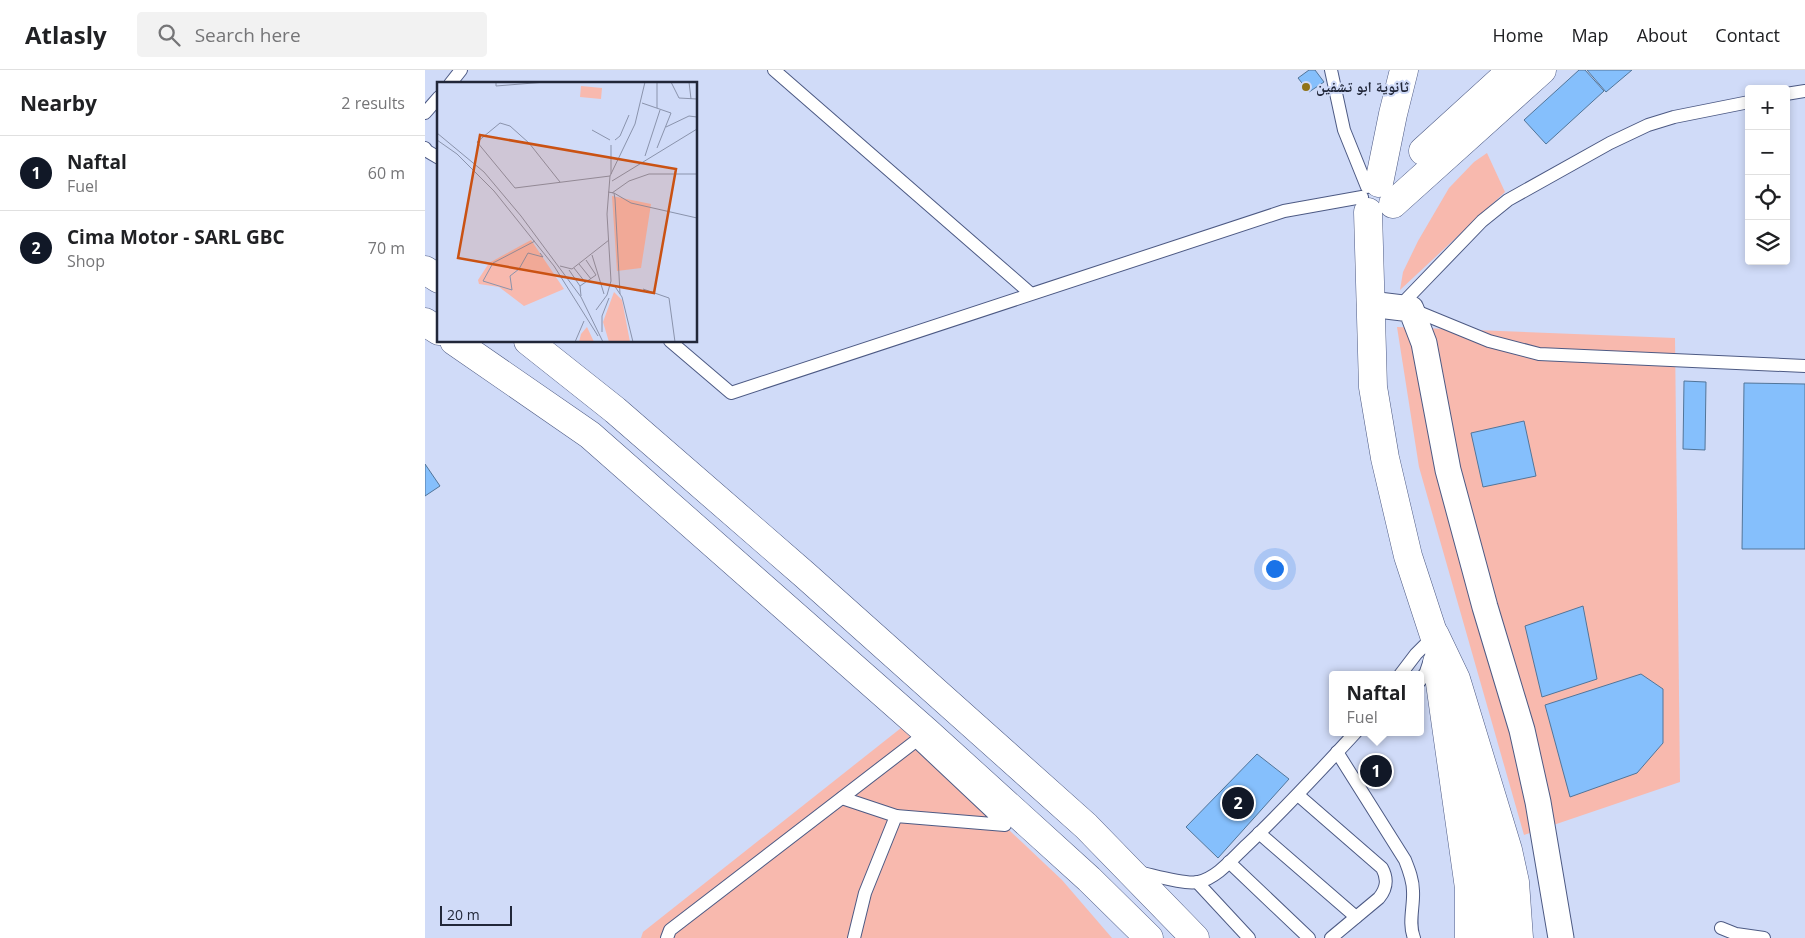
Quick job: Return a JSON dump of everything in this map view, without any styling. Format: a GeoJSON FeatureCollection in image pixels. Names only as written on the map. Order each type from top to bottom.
{"type":"FeatureCollection","features":[{"type":"Feature","properties":{"kind":"main road"},"geometry":{"type":"LineString","coordinates":[[1404,70],[1393,114],[1377,198],[1370,304],[1373,387],[1385,458],[1408,556],[1435,635],[1451,690],[1483,827],[1493,912],[1493,938]]}},
{"type":"Feature","properties":{"kind":"main road"},"geometry":{"type":"LineString","coordinates":[[1377,198],[1420,154],[1512,70]]}},
{"type":"Feature","properties":{"kind":"main road"},"geometry":{"type":"LineString","coordinates":[[1377,198],[1542,70]]}},
{"type":"Feature","properties":{"kind":"main road"},"geometry":{"type":"LineString","coordinates":[[425,270],[437,278]]}},
{"type":"Feature","properties":{"kind":"main road"},"geometry":{"type":"LineString","coordinates":[[425,322],[437,330]]}},
{"type":"Feature","properties":{"kind":"main road"},"geometry":{"type":"LineString","coordinates":[[454,342],[591,435],[921,736],[1089,879],[1149,938]]}},
{"type":"Feature","properties":{"kind":"main road"},"geometry":{"type":"LineString","coordinates":[[530,342],[615,410],[798,569],[1086,826],[1195,938]]}},
{"type":"Feature","properties":{"kind":"main road"},"geometry":{"type":"LineString","coordinates":[[1435,635],[1427,686],[1469,888],[1469,938]]}},
{"type":"Feature","properties":{"kind":"main road"},"geometry":{"type":"LineString","coordinates":[[1435,635],[1456,679],[1502,828],[1515,882],[1521,936]]}},
{"type":"Feature","properties":{"kind":"street"},"geometry":{"type":"LineString","coordinates":[[1370,304],[1404,308],[1424,343],[1450,479],[1522,730],[1538,802],[1561,938]]}},
{"type":"Feature","properties":{"kind":"lane"},"geometry":{"type":"LineString","coordinates":[[452,82],[461,70]]}},
{"type":"Feature","properties":{"kind":"lane"},"geometry":{"type":"LineString","coordinates":[[774,70],[1031,293]]}},
{"type":"Feature","properties":{"kind":"lane"},"geometry":{"type":"LineString","coordinates":[[671,342],[731,393],[1284,211],[1377,198],[1344,130],[1331,70]]}},
{"type":"Feature","properties":{"kind":"lane"},"geometry":{"type":"LineString","coordinates":[[1790,93],[1805,91]]}},
{"type":"Feature","properties":{"kind":"lane"},"geometry":{"type":"LineString","coordinates":[[425,113],[437,99]]}},
{"type":"Feature","properties":{"kind":"lane"},"geometry":{"type":"LineString","coordinates":[[1745,103],[1648,124],[1609,143],[1508,200],[1482,221],[1404,308],[1489,341],[1539,354],[1805,366]]}},
{"type":"Feature","properties":{"kind":"lane"},"geometry":{"type":"LineString","coordinates":[[425,148],[437,157]]}},
{"type":"Feature","properties":{"kind":"lane"},"geometry":{"type":"LineString","coordinates":[[1403,671],[1416,654],[1435,635]]}},
{"type":"Feature","properties":{"kind":"lane"},"geometry":{"type":"LineString","coordinates":[[667,938],[670,930],[921,736],[1005,825],[897,816],[842,798]]}},
{"type":"Feature","properties":{"kind":"lane"},"geometry":{"type":"LineString","coordinates":[[1131,871],[1188,882],[1197,882],[1215,873],[1229,862],[1298,795],[1352,736]]}},
{"type":"Feature","properties":{"kind":"lane"},"geometry":{"type":"LineString","coordinates":[[1337,752],[1405,860],[1410,872],[1413,892],[1411,927],[1414,938]]}},
{"type":"Feature","properties":{"kind":"lane"},"geometry":{"type":"LineString","coordinates":[[1298,795],[1382,868],[1386,875],[1384,891],[1379,898],[1331,938]]}},
{"type":"Feature","properties":{"kind":"lane"},"geometry":{"type":"LineString","coordinates":[[854,938],[865,893],[897,816]]}},
{"type":"Feature","properties":{"kind":"lane"},"geometry":{"type":"LineString","coordinates":[[1259,833],[1356,917]]}},
{"type":"Feature","properties":{"kind":"lane"},"geometry":{"type":"LineString","coordinates":[[1229,862],[1309,938]]}},
{"type":"Feature","properties":{"kind":"lane"},"geometry":{"type":"LineString","coordinates":[[1197,882],[1249,938]]}},
{"type":"Feature","properties":{"kind":"lane"},"geometry":{"type":"LineString","coordinates":[[1721,928],[1736,934],[1764,938]]}},
{"type":"Feature","properties":{"kind":"shaded area"},"geometry":{"type":"Polygon","coordinates":[[[1487,153],[1505,192],[1400,290],[1403,272],[1418,241],[1449,188],[1474,162],[1487,153]]]}},
{"type":"Feature","properties":{"kind":"shaded area"},"geometry":{"type":"Polygon","coordinates":[[[1397,327],[1675,338],[1680,782],[1524,835],[1419,467],[1397,327]]]}},
{"type":"Feature","properties":{"kind":"shaded area"},"geometry":{"type":"Polygon","coordinates":[[[901,728],[1062,880],[1112,938],[641,938],[643,932],[901,728]]]}},
{"type":"Feature","properties":{"kind":"building"},"geometry":{"type":"Polygon","coordinates":[[[1309,70],[1315,70],[1324,82],[1309,92],[1298,78],[1309,70]]]}},
{"type":"Feature","properties":{"kind":"building"},"geometry":{"type":"Polygon","coordinates":[[[1579,70],[1585,70],[1604,91],[1546,144],[1524,120],[1579,70]]]}},
{"type":"Feature","properties":{"kind":"building"},"geometry":{"type":"Polygon","coordinates":[[[1587,70],[1632,70],[1606,92],[1587,70]]]}},
{"type":"Feature","properties":{"kind":"building"},"geometry":{"type":"Polygon","coordinates":[[[1684,381],[1706,382],[1705,450],[1683,449],[1684,381]]]}},
{"type":"Feature","properties":{"kind":"building"},"geometry":{"type":"Polygon","coordinates":[[[1744,383],[1805,384],[1805,549],[1742,549],[1744,383]]]}},
{"type":"Feature","properties":{"kind":"building"},"geometry":{"type":"Polygon","coordinates":[[[1524,421],[1536,476],[1483,487],[1471,433],[1524,421]]]}},
{"type":"Feature","properties":{"kind":"building"},"geometry":{"type":"Polygon","coordinates":[[[425,464],[440,486],[425,496],[425,464]]]}},
{"type":"Feature","properties":{"kind":"building"},"geometry":{"type":"Polygon","coordinates":[[[1583,606],[1597,679],[1542,697],[1525,626],[1583,606]]]}},
{"type":"Feature","properties":{"kind":"building"},"geometry":{"type":"Polygon","coordinates":[[[1641,674],[1663,689],[1663,743],[1637,773],[1570,797],[1545,705],[1641,674]]]}},
{"type":"Feature","properties":{"kind":"building"},"geometry":{"type":"Polygon","coordinates":[[[1257,754],[1289,779],[1218,858],[1186,827],[1257,754]]]}},
{"type":"Feature","properties":{"kind":"place","name":"ثانوية ابو تشفين"},"geometry":{"type":"Point","coordinates":[1306,87]}},
{"type":"Feature","properties":{"kind":"place","name":"Naftal"},"geometry":{"type":"Point","coordinates":[1376,771]}},
{"type":"Feature","properties":{"kind":"place","name":"Cima Motor - SARL GBC"},"geometry":{"type":"Point","coordinates":[1238,803]}}]}
